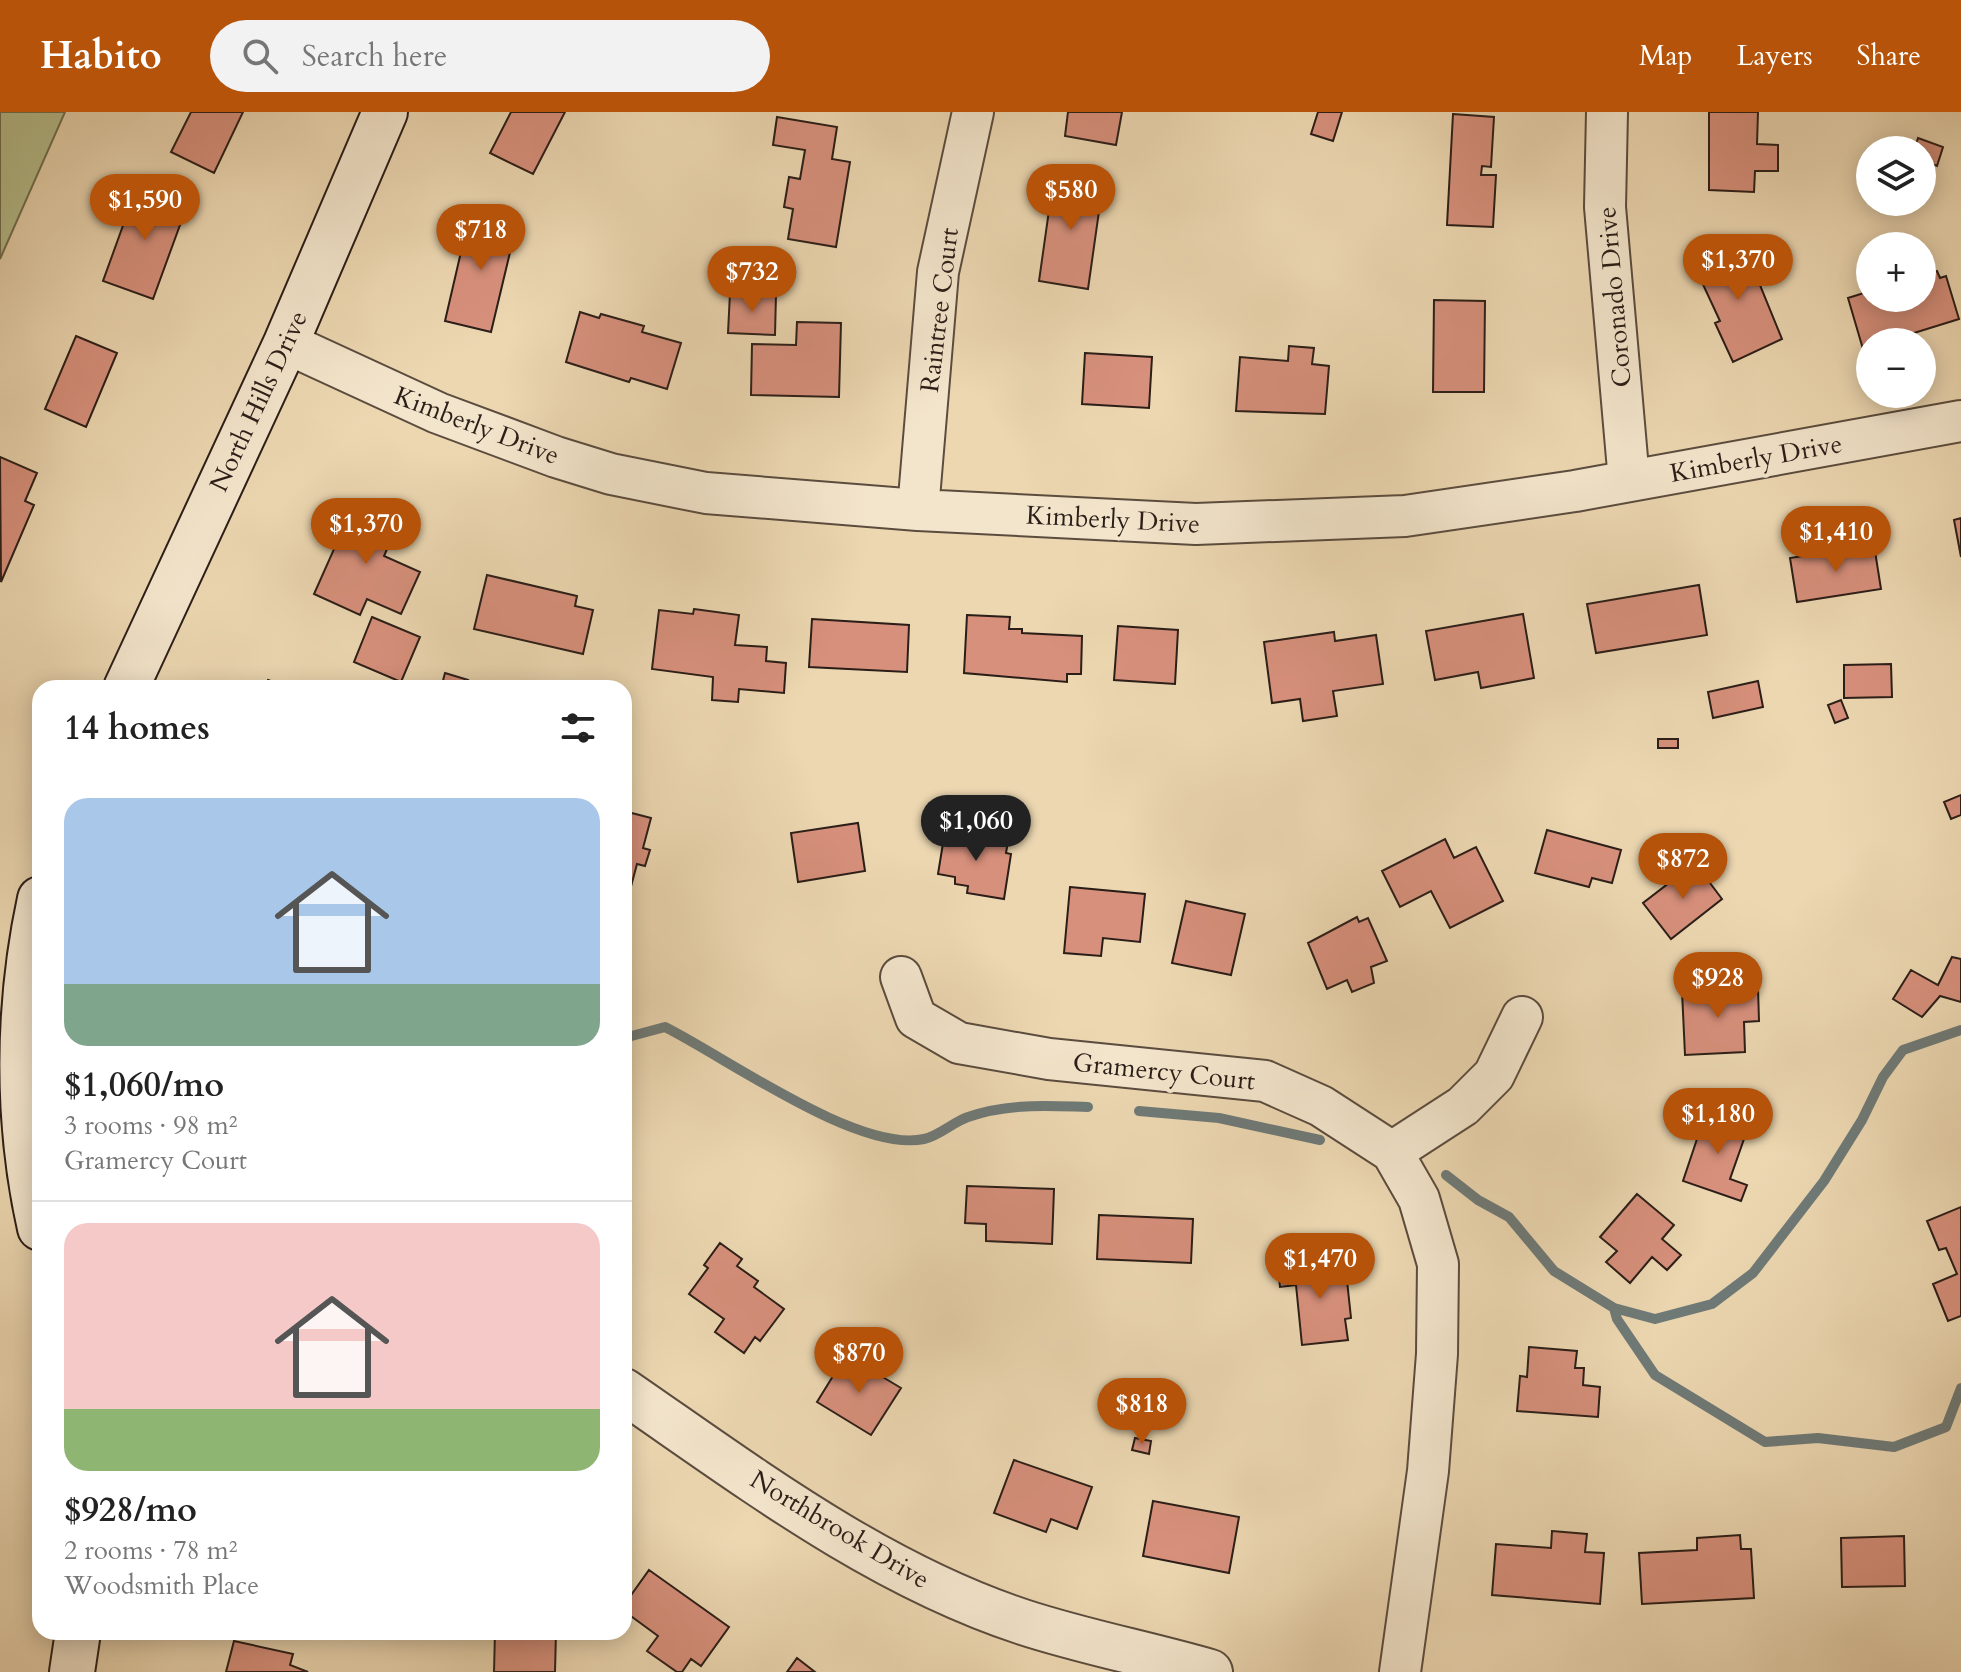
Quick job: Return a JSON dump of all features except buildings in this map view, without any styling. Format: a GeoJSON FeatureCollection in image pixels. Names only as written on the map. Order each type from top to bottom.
{"type":"FeatureCollection","features":[{"type":"Feature","properties":{"kind":"main road","name":"North Hills Drive"},"geometry":{"type":"LineString","coordinates":[[130,680],[286,343],[385,112]]}},
{"type":"Feature","properties":{"kind":"main road"},"geometry":{"type":"LineString","coordinates":[[32,948],[24,998],[24,1103],[32,1183]]}},
{"type":"Feature","properties":{"kind":"main road","name":"Northbrook Drive"},"geometry":{"type":"LineString","coordinates":[[632,1396],[856,1544],[938,1587],[1022,1622],[1210,1672]]}},
{"type":"Feature","properties":{"kind":"main road"},"geometry":{"type":"LineString","coordinates":[[72,1672],[77,1640]]}},
{"type":"Feature","properties":{"kind":"street","name":"Raintree Court"},"geometry":{"type":"LineString","coordinates":[[918,510],[938,272],[973,112]]}},
{"type":"Feature","properties":{"kind":"street","name":"Coronado Drive"},"geometry":{"type":"LineString","coordinates":[[1607,112],[1605,207],[1629,481]]}},
{"type":"Feature","properties":{"kind":"street","name":"Kimberly Drive"},"geometry":{"type":"LineString","coordinates":[[286,343],[438,413],[611,474],[721,496],[918,510],[1246,524],[1405,516],[1629,481],[1961,421]]}},
{"type":"Feature","properties":{"kind":"street","name":"Gramercy Court"},"geometry":{"type":"LineString","coordinates":[[901,977],[916,1018],[959,1043],[1049,1059],[1265,1081],[1321,1106],[1392,1152],[1419,1199],[1438,1264],[1437,1354],[1428,1471],[1400,1672]]}},
{"type":"Feature","properties":{"kind":"street"},"geometry":{"type":"LineString","coordinates":[[1392,1152],[1463,1106],[1494,1075],[1522,1017]]}},
{"type":"Feature","properties":{"kind":"green space"},"geometry":{"type":"Polygon","coordinates":[[[0,112],[65,112],[0,259],[0,112]]]}},
{"type":"Feature","properties":{"kind":"waterway"},"geometry":{"type":"LineString","coordinates":[[632,1036],[665,1027],[829,1118],[864,1132],[896,1139],[924,1139],[962,1119],[998,1109],[1088,1107]]}},
{"type":"Feature","properties":{"kind":"waterway"},"geometry":{"type":"LineString","coordinates":[[1446,1175],[1478,1200],[1509,1217],[1554,1271],[1614,1308],[1655,1319],[1712,1304],[1753,1273],[1824,1181],[1862,1120],[1883,1077],[1903,1050],[1961,1030]]}},
{"type":"Feature","properties":{"kind":"waterway"},"geometry":{"type":"LineString","coordinates":[[1139,1111],[1219,1118],[1320,1140]]}},
{"type":"Feature","properties":{"kind":"waterway"},"geometry":{"type":"LineString","coordinates":[[1614,1308],[1617,1319],[1655,1375],[1765,1442],[1818,1438],[1894,1447],[1946,1427],[1961,1388]]}}]}
